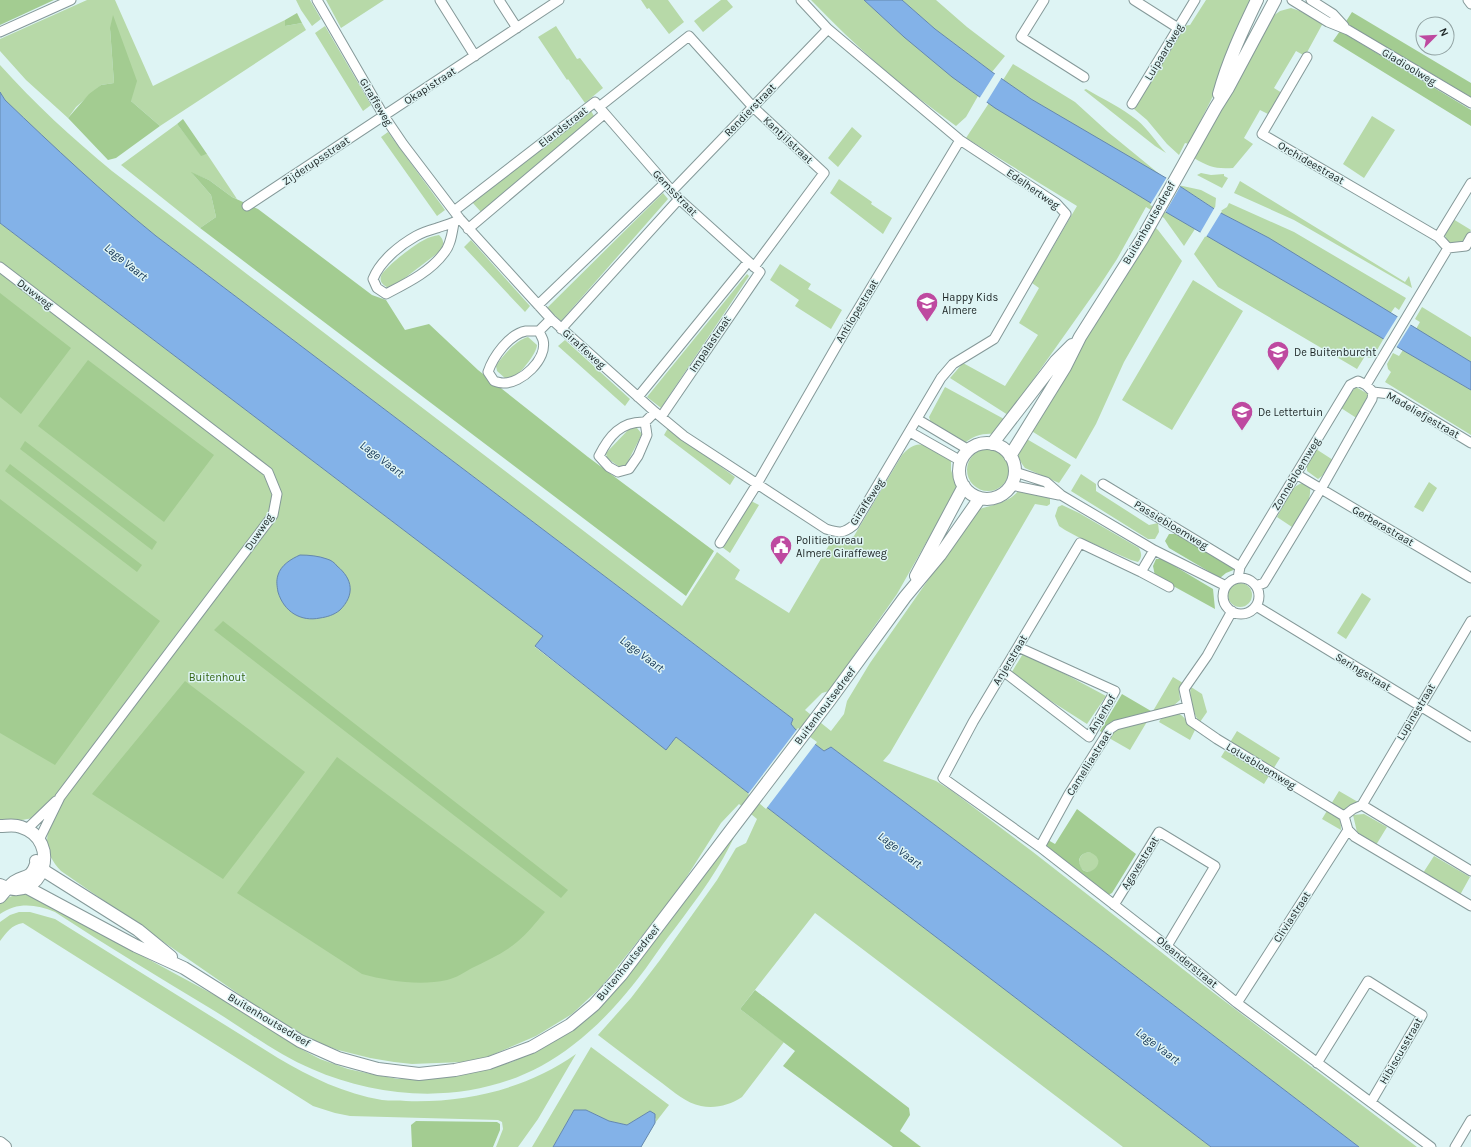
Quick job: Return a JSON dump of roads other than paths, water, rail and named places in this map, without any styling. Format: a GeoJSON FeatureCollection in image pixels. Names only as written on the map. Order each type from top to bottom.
{"type":"FeatureCollection","features":[{"type":"Feature","properties":{"kind":"main road","name":"Buitenhoutsedreef"},"geometry":{"type":"LineString","coordinates":[[1216,107],[1226,68],[1242,30],[1257,0]]}},
{"type":"Feature","properties":{"kind":"main road","name":"Buitenhoutsedreef"},"geometry":{"type":"LineString","coordinates":[[1010,456],[1065,367],[1080,337],[1142,239],[1228,88],[1275,0]]}},
{"type":"Feature","properties":{"kind":"main road","name":"Buitenhoutsedreef"},"geometry":{"type":"LineString","coordinates":[[992,444],[1056,361],[1080,337]]}},
{"type":"Feature","properties":{"kind":"main road"},"geometry":{"type":"LineString","coordinates":[[984,443],[992,444],[1002,448],[1010,456],[1014,464],[1015,472],[1011,486],[1003,494],[992,498],[980,498],[970,493],[964,486],[960,478],[961,461],[969,450],[976,445],[984,443]]}},
{"type":"Feature","properties":{"kind":"main road","name":"Buitenhoutsedreef"},"geometry":{"type":"LineString","coordinates":[[905,597],[964,486]]}},
{"type":"Feature","properties":{"kind":"main road","name":"Buitenhoutsedreef"},"geometry":{"type":"LineString","coordinates":[[41,863],[48,864],[91,899],[138,930],[184,968],[300,1041],[338,1058],[378,1069],[419,1074],[455,1070],[489,1063],[532,1047],[570,1025],[594,1005],[621,974],[905,597],[940,555],[980,498]]}},
{"type":"Feature","properties":{"kind":"main road"},"geometry":{"type":"LineString","coordinates":[[1,829],[16,825],[23,831],[39,840],[42,846],[38,878],[26,887],[3,890]]}},
{"type":"Feature","properties":{"kind":"main road"},"geometry":{"type":"LineString","coordinates":[[23,831],[25,837],[34,847],[41,863]]}},
{"type":"Feature","properties":{"kind":"main road"},"geometry":{"type":"LineString","coordinates":[[3,890],[13,883],[27,877],[41,863]]}},
{"type":"Feature","properties":{"kind":"main road","name":"Buitenhoutsedreef"},"geometry":{"type":"LineString","coordinates":[[26,887],[136,946],[184,968]]}},
{"type":"Feature","properties":{"kind":"main road"},"geometry":{"type":"LineString","coordinates":[[0,1143],[5,1147]]}},
{"type":"Feature","properties":{"kind":"street"},"geometry":{"type":"LineString","coordinates":[[0,32],[72,0]]}},
{"type":"Feature","properties":{"kind":"street","name":"Giraffeweg"},"geometry":{"type":"LineString","coordinates":[[317,0],[384,116],[403,144],[454,211],[457,221],[468,229],[561,329],[658,415],[684,436],[826,528],[837,532],[846,531],[854,525],[910,432]]}},
{"type":"Feature","properties":{"kind":"street"},"geometry":{"type":"LineString","coordinates":[[440,0],[475,56]]}},
{"type":"Feature","properties":{"kind":"street"},"geometry":{"type":"LineString","coordinates":[[499,0],[518,28]]}},
{"type":"Feature","properties":{"kind":"street","name":"Okapistraat"},"geometry":{"type":"LineString","coordinates":[[384,116],[558,0]]}},
{"type":"Feature","properties":{"kind":"street","name":"Edelhertweg"},"geometry":{"type":"LineString","coordinates":[[801,0],[828,29],[960,140],[1056,203],[1066,214],[994,340],[953,364],[942,378],[910,432]]}},
{"type":"Feature","properties":{"kind":"street"},"geometry":{"type":"LineString","coordinates":[[1044,0],[1021,37],[1084,77]]}},
{"type":"Feature","properties":{"kind":"street"},"geometry":{"type":"LineString","coordinates":[[1134,0],[1178,28]]}},
{"type":"Feature","properties":{"kind":"street","name":"Luipaardweg"},"geometry":{"type":"LineString","coordinates":[[1132,104],[1196,0]]}},
{"type":"Feature","properties":{"kind":"street","name":"Gladioolweg"},"geometry":{"type":"LineString","coordinates":[[1292,0],[1328,22],[1348,30],[1471,103]]}},
{"type":"Feature","properties":{"kind":"street","name":"Gladioolweg"},"geometry":{"type":"LineString","coordinates":[[1311,0],[1333,14],[1348,30]]}},
{"type":"Feature","properties":{"kind":"street"},"geometry":{"type":"LineString","coordinates":[[1468,0],[1471,4]]}},
{"type":"Feature","properties":{"kind":"street","name":"Rendierstraat"},"geometry":{"type":"LineString","coordinates":[[672,191],[828,29]]}},
{"type":"Feature","properties":{"kind":"street","name":"Kantjilstraat"},"geometry":{"type":"LineString","coordinates":[[689,36],[753,107],[824,173]]}},
{"type":"Feature","properties":{"kind":"street","name":"Elandstraat"},"geometry":{"type":"LineString","coordinates":[[468,229],[601,110],[689,36]]}},
{"type":"Feature","properties":{"kind":"street","name":"Orchideestraat"},"geometry":{"type":"LineString","coordinates":[[1307,57],[1262,134],[1438,237]]}},
{"type":"Feature","properties":{"kind":"street","name":"Elandstraat"},"geometry":{"type":"LineString","coordinates":[[454,211],[595,102],[601,110]]}},
{"type":"Feature","properties":{"kind":"street","name":"Gemsstraat"},"geometry":{"type":"LineString","coordinates":[[601,110],[664,184],[754,267]]}},
{"type":"Feature","properties":{"kind":"street","name":"Zijderupsstraat"},"geometry":{"type":"LineString","coordinates":[[247,206],[384,116]]}},
{"type":"Feature","properties":{"kind":"street","name":"Antilopestraat"},"geometry":{"type":"LineString","coordinates":[[720,544],[757,484],[848,326],[960,140]]}},
{"type":"Feature","properties":{"kind":"street","name":"Impalastraat"},"geometry":{"type":"LineString","coordinates":[[645,422],[658,415],[754,267],[824,173]]}},
{"type":"Feature","properties":{"kind":"street"},"geometry":{"type":"LineString","coordinates":[[1448,248],[1438,237],[1471,183]]}},
{"type":"Feature","properties":{"kind":"street"},"geometry":{"type":"LineString","coordinates":[[538,306],[664,184]]}},
{"type":"Feature","properties":{"kind":"street"},"geometry":{"type":"LineString","coordinates":[[561,329],[679,199]]}},
{"type":"Feature","properties":{"kind":"street"},"geometry":{"type":"LineString","coordinates":[[457,221],[445,253],[422,274],[386,294],[377,288],[373,279],[376,271],[394,252],[417,236],[457,221]]}},
{"type":"Feature","properties":{"kind":"street"},"geometry":{"type":"LineString","coordinates":[[1448,248],[1466,246],[1471,237]]}},
{"type":"Feature","properties":{"kind":"street"},"geometry":{"type":"LineString","coordinates":[[1256,586],[1264,583],[1321,489],[1372,399],[1374,392],[1366,385],[1448,248]]}},
{"type":"Feature","properties":{"kind":"street","name":"Duwweg"},"geometry":{"type":"LineString","coordinates":[[0,267],[268,472],[277,494],[273,515],[60,798],[39,840]]}},
{"type":"Feature","properties":{"kind":"street","name":"Impalastraat"},"geometry":{"type":"LineString","coordinates":[[638,397],[754,267]]}},
{"type":"Feature","properties":{"kind":"street"},"geometry":{"type":"LineString","coordinates":[[539,331],[543,340],[542,355],[532,370],[514,381],[503,383],[494,381],[488,372],[491,361],[502,348],[512,338],[525,331],[539,331],[551,319]]}},
{"type":"Feature","properties":{"kind":"street","name":"Zonnebloemweg"},"geometry":{"type":"LineString","coordinates":[[1238,578],[1240,567],[1350,385],[1358,381],[1366,385]]}},
{"type":"Feature","properties":{"kind":"street","name":"Madeliefjestraat"},"geometry":{"type":"LineString","coordinates":[[1374,392],[1390,394],[1471,442]]}},
{"type":"Feature","properties":{"kind":"street"},"geometry":{"type":"LineString","coordinates":[[917,419],[969,450]]}},
{"type":"Feature","properties":{"kind":"street"},"geometry":{"type":"LineString","coordinates":[[634,421],[645,422],[647,435],[638,456],[629,469],[618,472],[609,467],[599,456],[605,443],[621,427],[634,421]]}},
{"type":"Feature","properties":{"kind":"street"},"geometry":{"type":"LineString","coordinates":[[910,432],[961,461]]}},
{"type":"Feature","properties":{"kind":"street"},"geometry":{"type":"LineString","coordinates":[[1015,472],[1046,482],[1061,495],[1154,550],[1226,586]]}},
{"type":"Feature","properties":{"kind":"street","name":"Gerberastraat"},"geometry":{"type":"LineString","coordinates":[[1296,474],[1471,578]]}},
{"type":"Feature","properties":{"kind":"street","name":"Passiebloemweg"},"geometry":{"type":"LineString","coordinates":[[1103,484],[1240,567]]}},
{"type":"Feature","properties":{"kind":"street"},"geometry":{"type":"LineString","coordinates":[[1011,486],[1061,495]]}},
{"type":"Feature","properties":{"kind":"street","name":"Anjerstraat"},"geometry":{"type":"LineString","coordinates":[[943,778],[973,722],[1080,543],[1141,572]]}},
{"type":"Feature","properties":{"kind":"street"},"geometry":{"type":"LineString","coordinates":[[1154,550],[1141,572],[1168,588]]}},
{"type":"Feature","properties":{"kind":"street"},"geometry":{"type":"LineString","coordinates":[[1238,578],[1248,579],[1256,586],[1259,596],[1256,606],[1248,613],[1242,614],[1232,611],[1225,603],[1223,597],[1226,586],[1233,580],[1238,578]]}},
{"type":"Feature","properties":{"kind":"street","name":"Seringstraat"},"geometry":{"type":"LineString","coordinates":[[1256,606],[1471,737]]}},
{"type":"Feature","properties":{"kind":"street"},"geometry":{"type":"LineString","coordinates":[[1187,707],[1184,690],[1207,656],[1232,611]]}},
{"type":"Feature","properties":{"kind":"street","name":"Lupinestraat"},"geometry":{"type":"LineString","coordinates":[[1362,805],[1471,621]]}},
{"type":"Feature","properties":{"kind":"street","name":"Anjerhof"},"geometry":{"type":"LineString","coordinates":[[1003,671],[1089,738],[1115,691],[1018,647]]}},
{"type":"Feature","properties":{"kind":"street","name":"Lotusbloemweg"},"geometry":{"type":"LineString","coordinates":[[1187,707],[1191,721],[1217,739],[1344,816]]}},
{"type":"Feature","properties":{"kind":"street","name":"Camelliastraat"},"geometry":{"type":"LineString","coordinates":[[1040,847],[1069,794],[1110,729],[1116,725],[1187,707]]}},
{"type":"Feature","properties":{"kind":"street","name":"Oleanderstraat"},"geometry":{"type":"LineString","coordinates":[[943,778],[1040,847],[1167,946],[1237,1003],[1431,1147]]}},
{"type":"Feature","properties":{"kind":"street","name":"Duwweg"},"geometry":{"type":"LineString","coordinates":[[23,831],[60,798]]}},
{"type":"Feature","properties":{"kind":"street"},"geometry":{"type":"LineString","coordinates":[[1471,871],[1362,805],[1353,809],[1344,816],[1348,830],[1355,837],[1471,906]]}},
{"type":"Feature","properties":{"kind":"street","name":"Cliviastraat"},"geometry":{"type":"LineString","coordinates":[[1237,1003],[1348,830]]}},
{"type":"Feature","properties":{"kind":"street","name":"Agavestraat"},"geometry":{"type":"LineString","coordinates":[[1114,905],[1159,832],[1215,866],[1167,946]]}},
{"type":"Feature","properties":{"kind":"street","name":"Hibiscusstraat"},"geometry":{"type":"LineString","coordinates":[[1317,1063],[1368,980],[1422,1015],[1371,1102]]}},
{"type":"Feature","properties":{"kind":"street"},"geometry":{"type":"LineString","coordinates":[[1455,1147],[1471,1120]]}},
{"type":"Feature","properties":{"kind":"water"},"geometry":{"type":"Polygon","coordinates":[[[864,0],[902,0],[935,29],[1031,99],[1178,185],[1219,212],[1269,238],[1471,362],[1471,390],[1164,211],[995,108],[952,77],[904,37],[864,0]]]}},
{"type":"Feature","properties":{"kind":"water","name":"Lage Vaart"},"geometry":{"type":"Polygon","coordinates":[[[0,92],[5,100],[60,152],[156,236],[793,719],[791,724],[795,729],[824,751],[831,747],[1103,951],[1359,1147],[1211,1147],[676,737],[666,750],[535,646],[543,636],[0,223],[0,92]]]}},
{"type":"Feature","properties":{"kind":"water"},"geometry":{"type":"Polygon","coordinates":[[[300,555],[317,556],[330,560],[346,576],[349,582],[350,593],[345,604],[338,612],[325,617],[313,619],[300,617],[284,605],[278,592],[277,581],[279,571],[290,560],[300,555]]]}},
{"type":"Feature","properties":{"kind":"water"},"geometry":{"type":"Polygon","coordinates":[[[574,1110],[586,1110],[609,1121],[627,1125],[650,1111],[655,1114],[655,1123],[641,1147],[553,1147],[574,1110]]]}},
{"type":"Feature","properties":{"kind":"place","name":"Happy Kids Almere"},"geometry":{"type":"Point","coordinates":[927,322]}},
{"type":"Feature","properties":{"kind":"place","name":"De Buitenburcht"},"geometry":{"type":"Point","coordinates":[1278,372]}},
{"type":"Feature","properties":{"kind":"place","name":"De Lettertuin"},"geometry":{"type":"Point","coordinates":[1242,432]}},
{"type":"Feature","properties":{"kind":"place","name":"Politiebureau Almere Giraffeweg"},"geometry":{"type":"Point","coordinates":[781,566]}},
{"type":"Feature","properties":{"kind":"park label","name":"Buitenhout"},"geometry":{"type":"Point","coordinates":[217,677]}}]}
